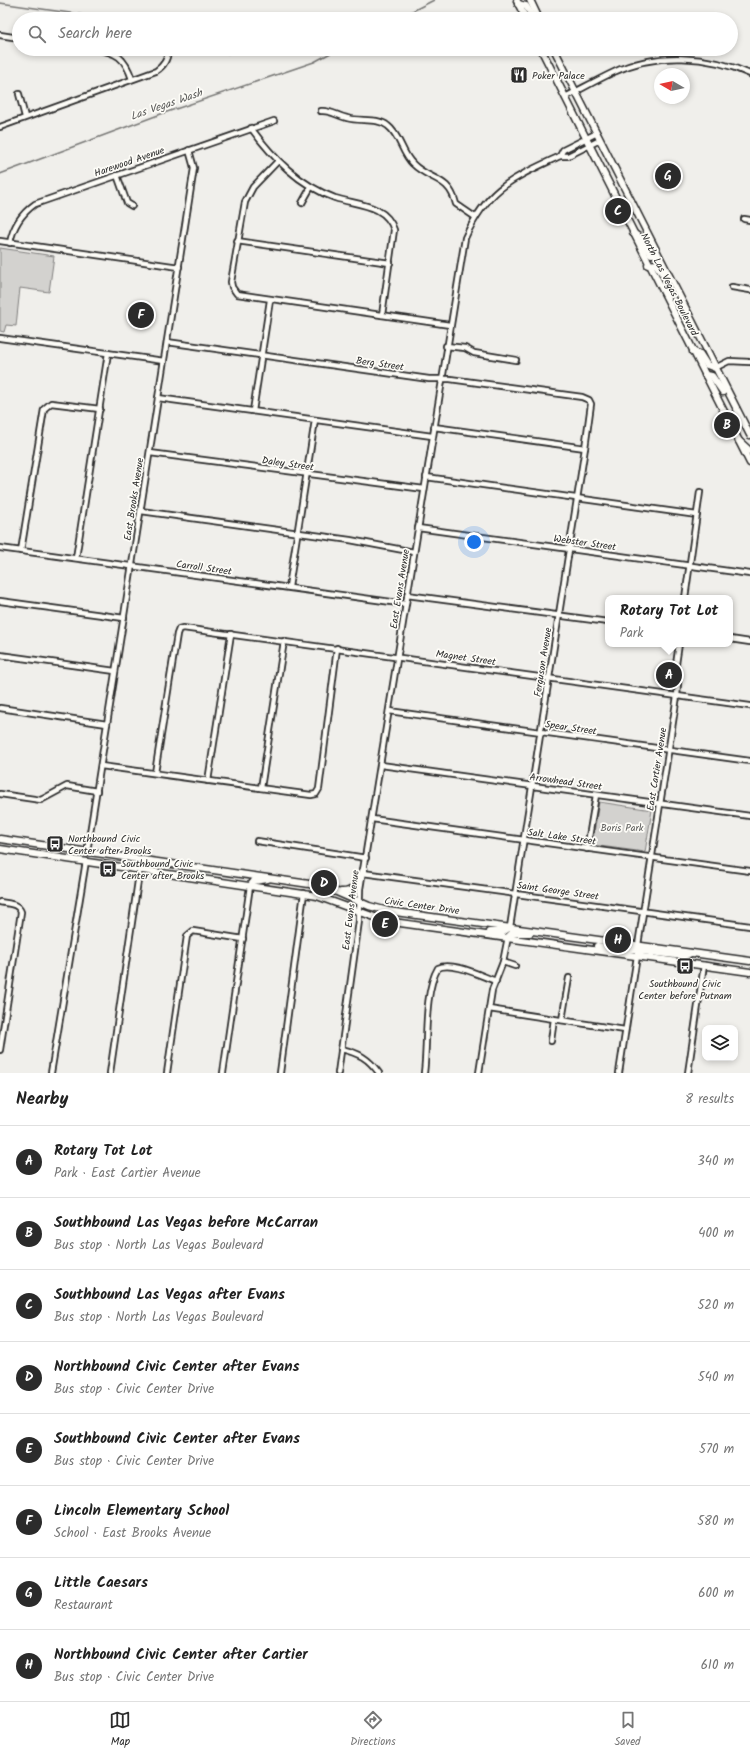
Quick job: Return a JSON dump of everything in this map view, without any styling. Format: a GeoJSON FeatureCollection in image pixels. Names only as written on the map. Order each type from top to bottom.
{"type":"FeatureCollection","features":[{"type":"Feature","properties":{"kind":"main road"},"geometry":{"type":"LineString","coordinates":[[530,0],[536,12]]}},
{"type":"Feature","properties":{"kind":"main road"},"geometry":{"type":"LineString","coordinates":[[517,2],[522,12]]}},
{"type":"Feature","properties":{"kind":"main road"},"geometry":{"type":"LineString","coordinates":[[517,2],[526,6],[530,12]]}},
{"type":"Feature","properties":{"kind":"main road","name":"North Las Vegas Boulevard"},"geometry":{"type":"LineString","coordinates":[[544,56],[648,265],[750,463]]}},
{"type":"Feature","properties":{"kind":"main road","name":"North Las Vegas Boulevard"},"geometry":{"type":"LineString","coordinates":[[558,56],[750,435]]}},
{"type":"Feature","properties":{"kind":"main road"},"geometry":{"type":"LineString","coordinates":[[632,232],[642,239],[652,254],[658,254]]}},
{"type":"Feature","properties":{"kind":"main road"},"geometry":{"type":"LineString","coordinates":[[648,265],[656,264],[664,276],[671,281]]}},
{"type":"Feature","properties":{"kind":"main road"},"geometry":{"type":"LineString","coordinates":[[693,352],[700,354],[707,365],[715,368]]}},
{"type":"Feature","properties":{"kind":"main road"},"geometry":{"type":"LineString","coordinates":[[704,375],[712,376],[723,392],[728,394]]}},
{"type":"Feature","properties":{"kind":"main road"},"geometry":{"type":"LineString","coordinates":[[738,440],[750,451]]}},
{"type":"Feature","properties":{"kind":"main road","name":"Civic Center Drive"},"geometry":{"type":"LineString","coordinates":[[0,840],[323,886],[360,902],[388,911],[750,961]]}},
{"type":"Feature","properties":{"kind":"main road","name":"Civic Center Drive"},"geometry":{"type":"LineString","coordinates":[[0,848],[326,898],[359,912],[393,922],[750,972]]}},
{"type":"Feature","properties":{"kind":"main road"},"geometry":{"type":"LineString","coordinates":[[57,857],[62,854],[78,856],[87,852]]}},
{"type":"Feature","properties":{"kind":"main road"},"geometry":{"type":"LineString","coordinates":[[86,861],[89,857],[100,858],[102,854]]}},
{"type":"Feature","properties":{"kind":"main road"},"geometry":{"type":"LineString","coordinates":[[333,890],[351,891],[364,871]]}},
{"type":"Feature","properties":{"kind":"main road"},"geometry":{"type":"LineString","coordinates":[[250,886],[254,881],[272,878]]}},
{"type":"Feature","properties":{"kind":"main road"},"geometry":{"type":"LineString","coordinates":[[477,933],[503,932],[510,927]]}},
{"type":"Feature","properties":{"kind":"main road"},"geometry":{"type":"LineString","coordinates":[[508,937],[512,933],[544,932]]}},
{"type":"Feature","properties":{"kind":"main road"},"geometry":{"type":"LineString","coordinates":[[585,948],[595,946],[634,950],[638,945]]}},
{"type":"Feature","properties":{"kind":"main road"},"geometry":{"type":"LineString","coordinates":[[636,956],[638,952],[641,951],[684,956],[691,953]]}},
{"type":"Feature","properties":{"kind":"street"},"geometry":{"type":"LineString","coordinates":[[0,35],[12,37]]}},
{"type":"Feature","properties":{"kind":"street"},"geometry":{"type":"LineString","coordinates":[[119,56],[128,67],[132,80]]}},
{"type":"Feature","properties":{"kind":"street"},"geometry":{"type":"LineString","coordinates":[[0,127],[132,80],[161,68],[167,60],[168,56]]}},
{"type":"Feature","properties":{"kind":"street"},"geometry":{"type":"LineString","coordinates":[[565,97],[630,66],[670,58],[703,60],[723,64],[750,74]]}},
{"type":"Feature","properties":{"kind":"street"},"geometry":{"type":"LineString","coordinates":[[19,94],[25,117]]}},
{"type":"Feature","properties":{"kind":"street"},"geometry":{"type":"LineString","coordinates":[[321,111],[329,110],[348,119],[379,121],[388,126],[412,164],[421,171],[437,178],[449,187],[454,194],[456,204],[475,217]]}},
{"type":"Feature","properties":{"kind":"street","name":"Harewood Avenue"},"geometry":{"type":"LineString","coordinates":[[10,243],[12,233],[18,220],[35,204],[274,120]]}},
{"type":"Feature","properties":{"kind":"street"},"geometry":{"type":"LineString","coordinates":[[251,128],[278,161],[293,175],[311,187],[343,201],[375,208],[387,216],[394,230],[382,315]]}},
{"type":"Feature","properties":{"kind":"street","name":"East Evans Avenue"},"geometry":{"type":"LineString","coordinates":[[560,156],[563,150],[597,133]]}},
{"type":"Feature","properties":{"kind":"street","name":"East Evans Avenue"},"geometry":{"type":"LineString","coordinates":[[338,1073],[364,871],[380,764],[462,250],[475,217],[483,205],[500,188],[516,178],[560,156],[568,156],[600,140]]}},
{"type":"Feature","properties":{"kind":"street","name":"East Brooks Avenue"},"geometry":{"type":"LineString","coordinates":[[87,852],[194,168],[189,150]]}},
{"type":"Feature","properties":{"kind":"street"},"geometry":{"type":"LineString","coordinates":[[278,161],[253,187],[245,202],[231,282],[233,291],[237,294],[270,300],[450,325]]}},
{"type":"Feature","properties":{"kind":"street"},"geometry":{"type":"LineString","coordinates":[[117,175],[127,203],[132,206]]}},
{"type":"Feature","properties":{"kind":"street"},"geometry":{"type":"LineString","coordinates":[[302,203],[311,187]]}},
{"type":"Feature","properties":{"kind":"street"},"geometry":{"type":"LineString","coordinates":[[744,219],[750,220]]}},
{"type":"Feature","properties":{"kind":"street"},"geometry":{"type":"LineString","coordinates":[[0,241],[179,267]]}},
{"type":"Feature","properties":{"kind":"street"},"geometry":{"type":"LineString","coordinates":[[237,241],[390,263]]}},
{"type":"Feature","properties":{"kind":"street"},"geometry":{"type":"LineString","coordinates":[[732,287],[750,290]]}},
{"type":"Feature","properties":{"kind":"street"},"geometry":{"type":"LineString","coordinates":[[253,411],[270,300]]}},
{"type":"Feature","properties":{"kind":"street"},"geometry":{"type":"LineString","coordinates":[[0,338],[164,361]]}},
{"type":"Feature","properties":{"kind":"street","name":"Berg Street"},"geometry":{"type":"LineString","coordinates":[[167,342],[429,379],[441,379],[582,397],[590,400]]}},
{"type":"Feature","properties":{"kind":"street"},"geometry":{"type":"LineString","coordinates":[[446,346],[465,348],[474,353],[516,360]]}},
{"type":"Feature","properties":{"kind":"street"},"geometry":{"type":"LineString","coordinates":[[76,558],[108,353]]}},
{"type":"Feature","properties":{"kind":"street"},"geometry":{"type":"LineString","coordinates":[[715,368],[730,361],[750,362]]}},
{"type":"Feature","properties":{"kind":"street"},"geometry":{"type":"LineString","coordinates":[[158,398],[432,436]]}},
{"type":"Feature","properties":{"kind":"street","name":"Ferguson Avenue"},"geometry":{"type":"LineString","coordinates":[[510,927],[585,448],[591,404],[590,400]]}},
{"type":"Feature","properties":{"kind":"street"},"geometry":{"type":"LineString","coordinates":[[21,551],[44,409],[51,403],[100,409]]}},
{"type":"Feature","properties":{"kind":"street"},"geometry":{"type":"LineString","coordinates":[[289,587],[315,420]]}},
{"type":"Feature","properties":{"kind":"street"},"geometry":{"type":"LineString","coordinates":[[434,427],[585,448]]}},
{"type":"Feature","properties":{"kind":"street","name":"Daley Street"},"geometry":{"type":"LineString","coordinates":[[150,452],[307,475],[424,489]]}},
{"type":"Feature","properties":{"kind":"street"},"geometry":{"type":"LineString","coordinates":[[426,477],[697,514]]}},
{"type":"Feature","properties":{"kind":"street"},"geometry":{"type":"LineString","coordinates":[[685,595],[700,492]]}},
{"type":"Feature","properties":{"kind":"street"},"geometry":{"type":"LineString","coordinates":[[141,511],[298,533],[414,552]]}},
{"type":"Feature","properties":{"kind":"street","name":"Webster Street"},"geometry":{"type":"LineString","coordinates":[[418,528],[750,574]]}},
{"type":"Feature","properties":{"kind":"street","name":"Carroll Street"},"geometry":{"type":"LineString","coordinates":[[0,548],[406,604]]}},
{"type":"Feature","properties":{"kind":"street"},"geometry":{"type":"LineString","coordinates":[[407,595],[605,622]]}},
{"type":"Feature","properties":{"kind":"street"},"geometry":{"type":"LineString","coordinates":[[0,601],[124,618]]}},
{"type":"Feature","properties":{"kind":"street","name":"Magnet Street"},"geometry":{"type":"LineString","coordinates":[[155,773],[179,629],[183,628],[750,706]]}},
{"type":"Feature","properties":{"kind":"street"},"geometry":{"type":"LineString","coordinates":[[208,781],[231,634]]}},
{"type":"Feature","properties":{"kind":"street"},"geometry":{"type":"LineString","coordinates":[[733,639],[750,642]]}},
{"type":"Feature","properties":{"kind":"street"},"geometry":{"type":"LineString","coordinates":[[261,788],[284,641]]}},
{"type":"Feature","properties":{"kind":"street","name":"East Cartier Avenue"},"geometry":{"type":"LineString","coordinates":[[638,945],[677,696],[678,683],[675,671],[679,647]]}},
{"type":"Feature","properties":{"kind":"street"},"geometry":{"type":"LineString","coordinates":[[100,766],[311,795],[316,794],[319,789],[337,648]]}},
{"type":"Feature","properties":{"kind":"street"},"geometry":{"type":"LineString","coordinates":[[0,655],[115,671]]}},
{"type":"Feature","properties":{"kind":"street"},"geometry":{"type":"LineString","coordinates":[[0,708],[107,724]]}},
{"type":"Feature","properties":{"kind":"street","name":"Spear Street"},"geometry":{"type":"LineString","coordinates":[[389,711],[750,761]]}},
{"type":"Feature","properties":{"kind":"street","name":"Arrowhead Street"},"geometry":{"type":"LineString","coordinates":[[380,764],[750,816]]}},
{"type":"Feature","properties":{"kind":"street"},"geometry":{"type":"LineString","coordinates":[[0,794],[41,800],[67,786],[97,791]]}},
{"type":"Feature","properties":{"kind":"street"},"geometry":{"type":"LineString","coordinates":[[588,849],[596,794]]}},
{"type":"Feature","properties":{"kind":"street","name":"Salt Lake Street"},"geometry":{"type":"LineString","coordinates":[[372,819],[750,871]]}},
{"type":"Feature","properties":{"kind":"street"},"geometry":{"type":"LineString","coordinates":[[257,841],[366,858]]}},
{"type":"Feature","properties":{"kind":"street"},"geometry":{"type":"LineString","coordinates":[[110,1073],[141,860]]}},
{"type":"Feature","properties":{"kind":"street"},"geometry":{"type":"LineString","coordinates":[[51,1073],[86,861]]}},
{"type":"Feature","properties":{"kind":"street","name":"Saint George Street"},"geometry":{"type":"LineString","coordinates":[[364,871],[515,894],[750,926]]}},
{"type":"Feature","properties":{"kind":"street"},"geometry":{"type":"LineString","coordinates":[[223,1073],[250,886]]}},
{"type":"Feature","properties":{"kind":"street"},"geometry":{"type":"LineString","coordinates":[[280,1073],[304,894]]}},
{"type":"Feature","properties":{"kind":"street"},"geometry":{"type":"LineString","coordinates":[[0,902],[15,905],[21,912],[0,1050]]}},
{"type":"Feature","properties":{"kind":"street"},"geometry":{"type":"LineString","coordinates":[[167,1073],[187,936],[193,931],[243,938]]}},
{"type":"Feature","properties":{"kind":"street"},"geometry":{"type":"LineString","coordinates":[[479,1073],[489,1009],[496,981],[503,962],[508,937]]}},
{"type":"Feature","properties":{"kind":"street"},"geometry":{"type":"LineString","coordinates":[[619,1073],[636,956]]}},
{"type":"Feature","properties":{"kind":"street"},"geometry":{"type":"LineString","coordinates":[[503,962],[515,966]]}},
{"type":"Feature","properties":{"kind":"street"},"geometry":{"type":"LineString","coordinates":[[688,1073],[704,965]]}},
{"type":"Feature","properties":{"kind":"street"},"geometry":{"type":"LineString","coordinates":[[424,1073],[426,1030],[433,976],[438,968],[447,966],[468,970],[496,981]]}},
{"type":"Feature","properties":{"kind":"street"},"geometry":{"type":"LineString","coordinates":[[562,1020],[569,978]]}},
{"type":"Feature","properties":{"kind":"street"},"geometry":{"type":"LineString","coordinates":[[489,1009],[626,1030]]}},
{"type":"Feature","properties":{"kind":"street"},"geometry":{"type":"LineString","coordinates":[[551,1041],[554,1019]]}},
{"type":"Feature","properties":{"kind":"street"},"geometry":{"type":"LineString","coordinates":[[341,1050],[360,1054],[371,1062],[379,1073]]}},
{"type":"Feature","properties":{"kind":"green space"},"geometry":{"type":"Polygon","coordinates":[[[0,248],[54,256],[49,292],[20,288],[16,326],[6,325],[4,332],[0,331],[0,248]]]}},
{"type":"Feature","properties":{"kind":"green space","name":"Boris Park"},"geometry":{"type":"Polygon","coordinates":[[[599,802],[652,810],[645,852],[592,845],[599,802]]]}},
{"type":"Feature","properties":{"kind":"waterway","name":"Las Vegas Wash"},"geometry":{"type":"LineString","coordinates":[[411,12],[434,0]]}},
{"type":"Feature","properties":{"kind":"waterway","name":"Las Vegas Wash"},"geometry":{"type":"LineString","coordinates":[[0,3],[63,12]]}},
{"type":"Feature","properties":{"kind":"waterway","name":"Las Vegas Wash"},"geometry":{"type":"LineString","coordinates":[[0,174],[161,114],[314,62],[325,56]]}},
{"type":"Feature","properties":{"kind":"place","name":"Poker Palace"},"geometry":{"type":"Point","coordinates":[519,75]}},
{"type":"Feature","properties":{"kind":"place","name":"Little Caesars"},"geometry":{"type":"Point","coordinates":[668,176]}},
{"type":"Feature","properties":{"kind":"place","name":"Southbound Las Vegas after Evans"},"geometry":{"type":"Point","coordinates":[618,211]}},
{"type":"Feature","properties":{"kind":"place","name":"Lincoln Elementary School"},"geometry":{"type":"Point","coordinates":[141,315]}},
{"type":"Feature","properties":{"kind":"place","name":"Southbound Las Vegas before McCarran"},"geometry":{"type":"Point","coordinates":[727,425]}},
{"type":"Feature","properties":{"kind":"place","name":"Rotary Tot Lot"},"geometry":{"type":"Point","coordinates":[669,675]}},
{"type":"Feature","properties":{"kind":"place","name":"Northbound Civic Center after Brooks"},"geometry":{"type":"Point","coordinates":[55,844]}},
{"type":"Feature","properties":{"kind":"place","name":"Southbound Civic Center after Brooks"},"geometry":{"type":"Point","coordinates":[108,869]}},
{"type":"Feature","properties":{"kind":"place","name":"Northbound Civic Center after Evans"},"geometry":{"type":"Point","coordinates":[324,883]}},
{"type":"Feature","properties":{"kind":"place","name":"Southbound Civic Center after Evans"},"geometry":{"type":"Point","coordinates":[385,924]}},
{"type":"Feature","properties":{"kind":"place","name":"Northbound Civic Center after Cartier"},"geometry":{"type":"Point","coordinates":[618,940]}},
{"type":"Feature","properties":{"kind":"place","name":"Southbound Civic Center before Putnam"},"geometry":{"type":"Point","coordinates":[685,966]}}]}
